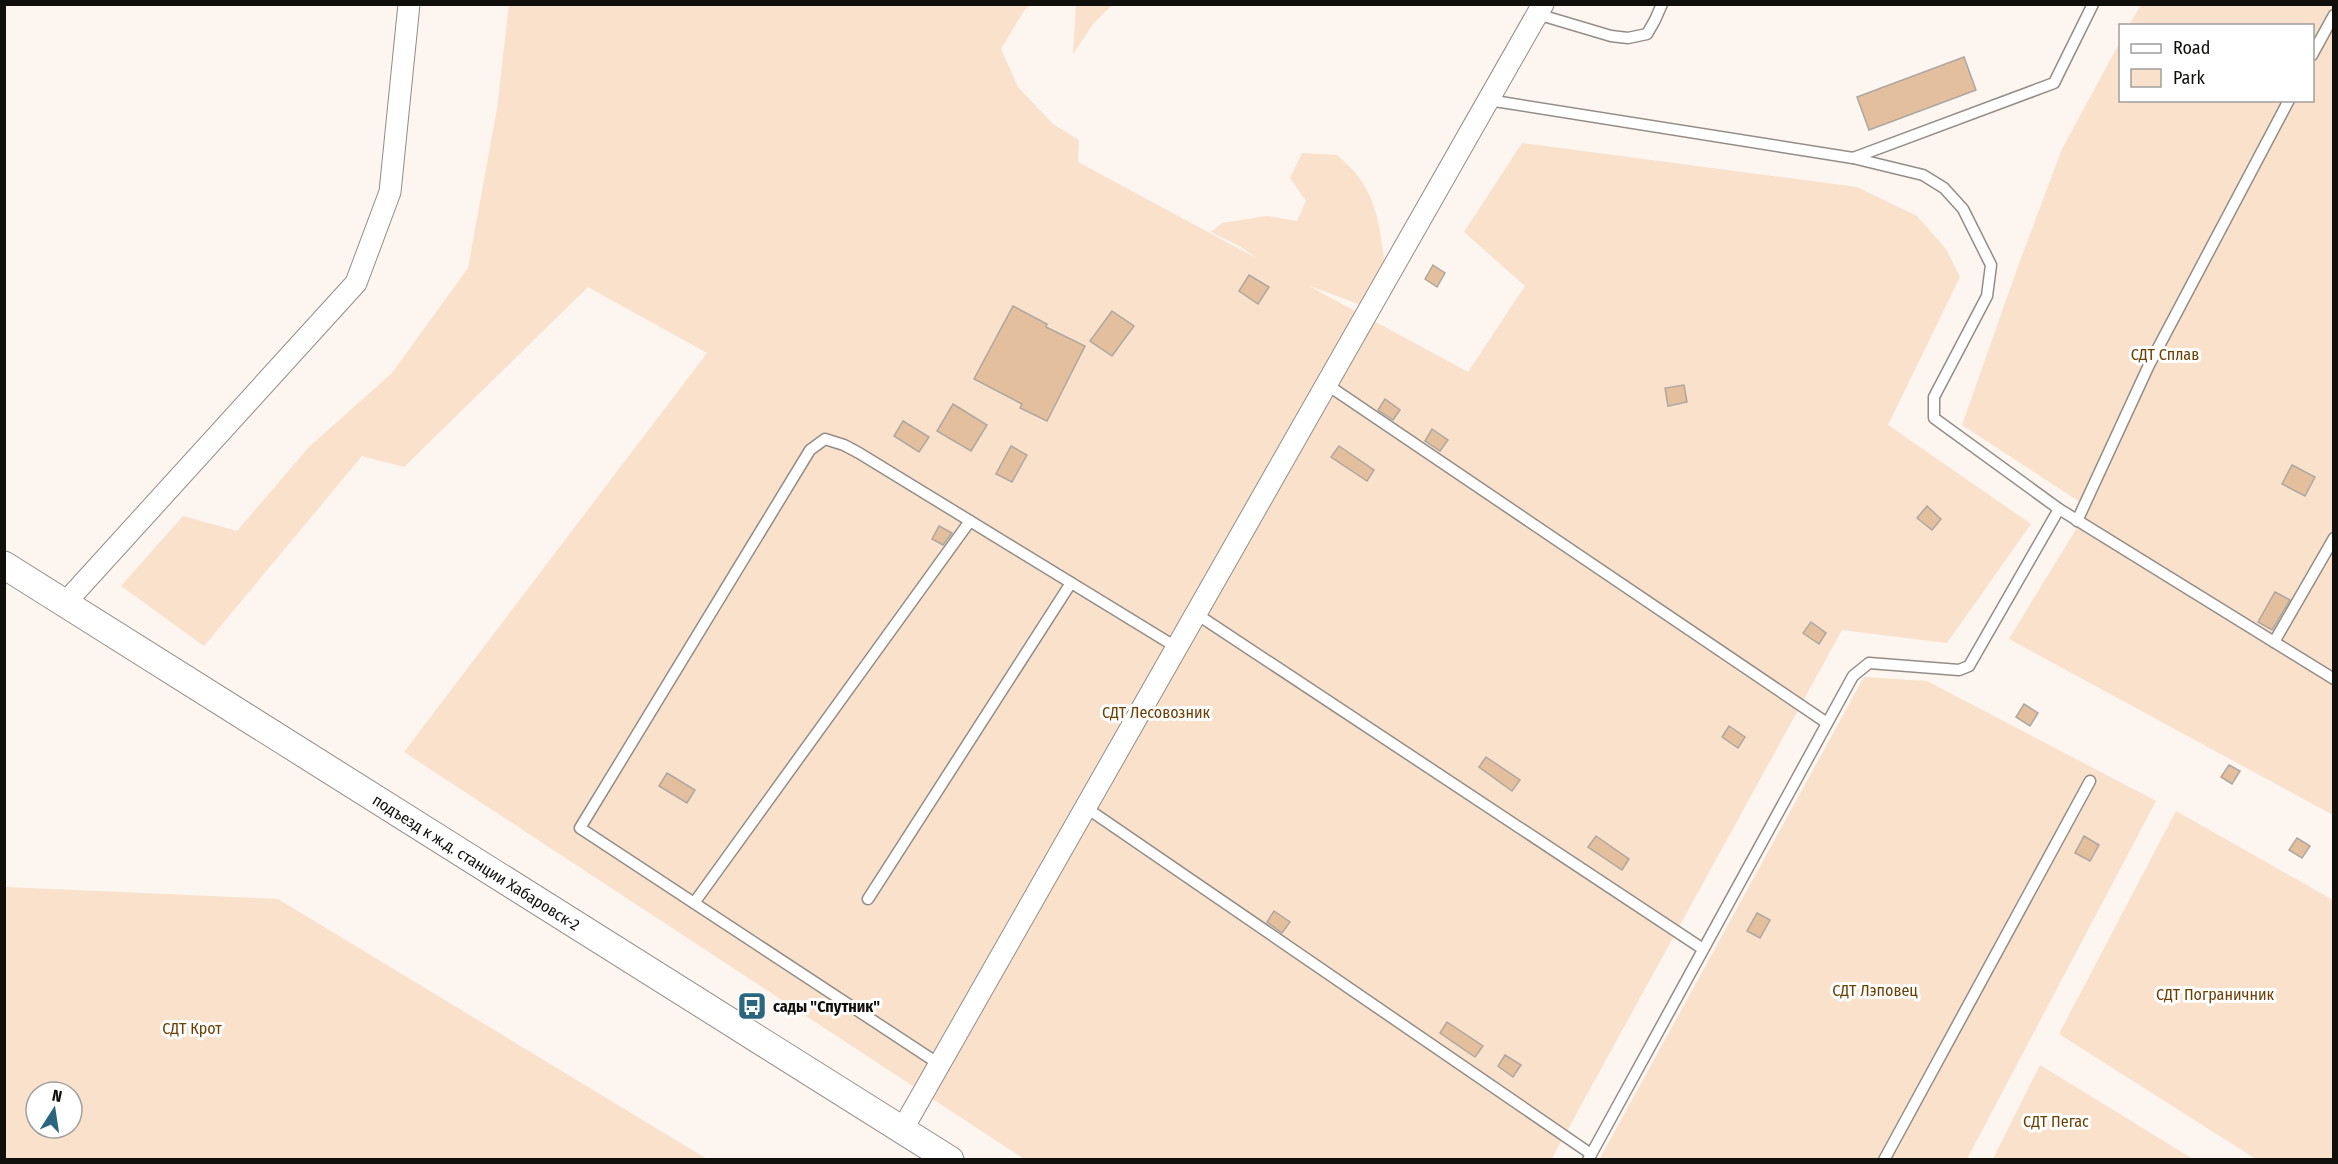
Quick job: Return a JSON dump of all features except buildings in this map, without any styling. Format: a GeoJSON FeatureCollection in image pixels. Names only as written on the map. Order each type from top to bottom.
{"type":"FeatureCollection","features":[{"type":"Feature","properties":{"kind":"street"},"geometry":{"type":"LineString","coordinates":[[66,602],[356,283],[390,192],[409,4]]}},
{"type":"Feature","properties":{"kind":"street"},"geometry":{"type":"LineString","coordinates":[[902,1130],[1540,9]]}},
{"type":"Feature","properties":{"kind":"street","name":"подъезд к ж.д. станции Хабаровск-2"},"geometry":{"type":"LineString","coordinates":[[4,565],[950,1160]]}},
{"type":"Feature","properties":{"kind":"lane"},"geometry":{"type":"LineString","coordinates":[[1540,9],[1611,36],[1628,38],[1647,34],[1662,4]]}},
{"type":"Feature","properties":{"kind":"lane"},"geometry":{"type":"LineString","coordinates":[[1853,158],[2054,83],[2093,4]]}},
{"type":"Feature","properties":{"kind":"lane"},"geometry":{"type":"LineString","coordinates":[[2314,53],[2334,15]]}},
{"type":"Feature","properties":{"kind":"lane"},"geometry":{"type":"LineString","coordinates":[[1488,99],[1853,158],[1923,175],[1944,188],[1963,209],[1991,265],[1987,296],[1934,397],[1934,418],[2059,509],[2334,679]]}},
{"type":"Feature","properties":{"kind":"lane"},"geometry":{"type":"LineString","coordinates":[[2077,520],[2150,365],[2288,102]]}},
{"type":"Feature","properties":{"kind":"lane"},"geometry":{"type":"LineString","coordinates":[[1326,384],[1827,723]]}},
{"type":"Feature","properties":{"kind":"lane"},"geometry":{"type":"LineString","coordinates":[[939,1064],[580,828],[810,450],[825,440],[844,445],[1176,647]]}},
{"type":"Feature","properties":{"kind":"lane"},"geometry":{"type":"LineString","coordinates":[[1085,807],[1589,1157],[1853,676],[1869,663],[1959,670],[1969,666],[2059,509]]}},
{"type":"Feature","properties":{"kind":"lane"},"geometry":{"type":"LineString","coordinates":[[694,903],[970,521]]}},
{"type":"Feature","properties":{"kind":"lane"},"geometry":{"type":"LineString","coordinates":[[2274,642],[2334,538]]}},
{"type":"Feature","properties":{"kind":"lane"},"geometry":{"type":"LineString","coordinates":[[868,899],[1071,583]]}},
{"type":"Feature","properties":{"kind":"lane"},"geometry":{"type":"LineString","coordinates":[[1195,613],[1703,949]]}},
{"type":"Feature","properties":{"kind":"lane"},"geometry":{"type":"LineString","coordinates":[[1884,1160],[2090,781]]}},
{"type":"Feature","properties":{"kind":"green space","name":"СДТ Лесовозник"},"geometry":{"type":"Polygon","coordinates":[[[509,4],[1031,5],[1025,9],[1001,49],[1018,87],[1053,124],[1079,140],[1078,162],[1256,258],[1241,247],[1211,232],[1222,223],[1267,216],[1297,221],[1306,201],[1290,178],[1302,153],[1337,155],[1355,172],[1370,196],[1377,219],[1385,267],[1361,305],[1307,285],[1468,372],[1525,286],[1464,232],[1522,143],[1857,187],[1917,216],[1946,249],[1960,277],[1888,425],[2031,524],[1947,643],[1842,630],[1551,1160],[1024,1159],[404,752],[707,353],[588,287],[404,467],[362,456],[204,646],[121,586],[183,516],[237,531],[309,447],[392,373],[468,268],[497,109],[509,4]]]}},
{"type":"Feature","properties":{"kind":"green space"},"geometry":{"type":"Polygon","coordinates":[[[1076,5],[1112,5],[1093,24],[1073,54],[1076,5]]]}},
{"type":"Feature","properties":{"kind":"green space","name":"СДТ Сплав"},"geometry":{"type":"Polygon","coordinates":[[[2141,5],[2333,5],[2333,815],[2009,639],[2089,508],[1962,425],[2062,149],[2119,44],[2119,102],[2314,102],[2314,24],[2130,24],[2141,5]]]}},
{"type":"Feature","properties":{"kind":"green space","name":"СДТ Лэповец"},"geometry":{"type":"Polygon","coordinates":[[[1864,677],[1927,681],[2156,801],[1967,1159],[1599,1160],[1864,677]]]}},
{"type":"Feature","properties":{"kind":"green space","name":"СДТ Пограничник"},"geometry":{"type":"Polygon","coordinates":[[[2176,811],[2333,900],[2333,1159],[2256,1159],[2059,1034],[2176,811]]]}},
{"type":"Feature","properties":{"kind":"green space","name":"СДТ Крот"},"geometry":{"type":"Polygon","coordinates":[[[5,887],[278,899],[707,1159],[5,1159],[5,887]]]}},
{"type":"Feature","properties":{"kind":"green space","name":"СДТ Пегас"},"geometry":{"type":"Polygon","coordinates":[[[2040,1065],[2193,1159],[1993,1159],[2040,1065]]]}},
{"type":"Feature","properties":{"kind":"place","name":"сады \"Спутник\""},"geometry":{"type":"Point","coordinates":[752,1006]}}]}
